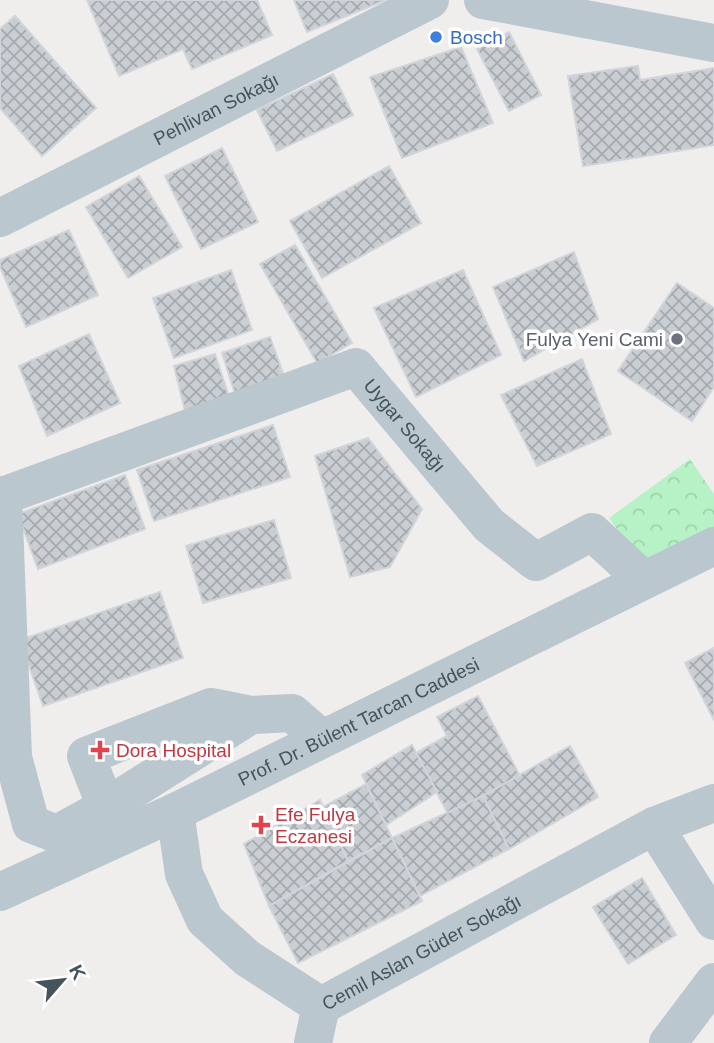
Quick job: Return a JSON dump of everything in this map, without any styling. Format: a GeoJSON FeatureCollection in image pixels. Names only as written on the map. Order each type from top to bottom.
{"type":"FeatureCollection","features":[{"type":"Feature","properties":{"kind":"street","name":"Pehlivan Sokağı"},"geometry":{"type":"LineString","coordinates":[[0,218],[430,0]]}},
{"type":"Feature","properties":{"kind":"street"},"geometry":{"type":"LineString","coordinates":[[483,0],[714,43]]}},
{"type":"Feature","properties":{"kind":"street","name":"Uygar Sokağı"},"geometry":{"type":"LineString","coordinates":[[321,738],[292,713],[251,715],[106,807],[57,834],[31,824],[13,757],[2,495],[356,367],[489,525],[536,562],[592,532],[643,580]]}},
{"type":"Feature","properties":{"kind":"street","name":"Prof. Dr. Bülent Tarcan Caddesi"},"geometry":{"type":"LineString","coordinates":[[0,892],[174,812],[714,546]]}},
{"type":"Feature","properties":{"kind":"street"},"geometry":{"type":"LineString","coordinates":[[106,807],[86,756],[211,707],[251,715]]}},
{"type":"Feature","properties":{"kind":"street","name":"Cemil Aslan Güder Sokağı"},"geometry":{"type":"LineString","coordinates":[[174,812],[184,874],[205,919],[247,958],[321,1006],[654,826],[714,803]]}},
{"type":"Feature","properties":{"kind":"street"},"geometry":{"type":"LineString","coordinates":[[654,826],[714,921]]}},
{"type":"Feature","properties":{"kind":"street"},"geometry":{"type":"LineString","coordinates":[[668,1043],[714,982]]}},
{"type":"Feature","properties":{"kind":"street"},"geometry":{"type":"LineString","coordinates":[[313,1043],[321,1006]]}},
{"type":"Feature","properties":{"kind":"green space"},"geometry":{"type":"Polygon","coordinates":[[[690,459],[714,494],[714,538],[648,572],[609,518],[690,459]]]}},
{"type":"Feature","properties":{"kind":"building"},"geometry":{"type":"Polygon","coordinates":[[[87,0],[257,0],[272,35],[192,69],[183,49],[119,76],[87,0]]]}},
{"type":"Feature","properties":{"kind":"building"},"geometry":{"type":"Polygon","coordinates":[[[294,0],[386,0],[307,32],[294,0]]]}},
{"type":"Feature","properties":{"kind":"building"},"geometry":{"type":"Polygon","coordinates":[[[15,16],[96,108],[42,156],[0,108],[0,29],[15,16]]]}},
{"type":"Feature","properties":{"kind":"building"},"geometry":{"type":"Polygon","coordinates":[[[509,32],[541,95],[509,111],[477,49],[509,32]]]}},
{"type":"Feature","properties":{"kind":"building"},"geometry":{"type":"Polygon","coordinates":[[[461,47],[493,123],[402,158],[370,77],[461,47]]]}},
{"type":"Feature","properties":{"kind":"building"},"geometry":{"type":"Polygon","coordinates":[[[638,66],[640,80],[714,68],[714,145],[583,166],[568,76],[638,66]]]}},
{"type":"Feature","properties":{"kind":"building"},"geometry":{"type":"Polygon","coordinates":[[[333,74],[353,115],[277,151],[257,110],[333,74]]]}},
{"type":"Feature","properties":{"kind":"building"},"geometry":{"type":"Polygon","coordinates":[[[222,148],[258,222],[201,249],[165,176],[222,148]]]}},
{"type":"Feature","properties":{"kind":"building"},"geometry":{"type":"Polygon","coordinates":[[[389,166],[421,223],[322,278],[290,221],[389,166]]]}},
{"type":"Feature","properties":{"kind":"building"},"geometry":{"type":"Polygon","coordinates":[[[139,176],[182,247],[128,278],[86,207],[139,176]]]}},
{"type":"Feature","properties":{"kind":"building"},"geometry":{"type":"Polygon","coordinates":[[[69,230],[98,295],[26,327],[0,267],[0,260],[69,230]]]}},
{"type":"Feature","properties":{"kind":"building"},"geometry":{"type":"Polygon","coordinates":[[[295,245],[352,343],[317,363],[260,264],[295,245]]]}},
{"type":"Feature","properties":{"kind":"building"},"geometry":{"type":"Polygon","coordinates":[[[574,252],[598,319],[524,361],[493,287],[574,252]]]}},
{"type":"Feature","properties":{"kind":"building"},"geometry":{"type":"Polygon","coordinates":[[[231,270],[252,330],[174,358],[153,298],[231,270]]]}},
{"type":"Feature","properties":{"kind":"building"},"geometry":{"type":"Polygon","coordinates":[[[463,270],[501,355],[416,397],[374,308],[463,270]]]}},
{"type":"Feature","properties":{"kind":"building","name":"Fulya Yeni Cami"},"geometry":{"type":"Polygon","coordinates":[[[677,283],[714,308],[714,387],[692,421],[618,371],[677,283]]]}},
{"type":"Feature","properties":{"kind":"building"},"geometry":{"type":"Polygon","coordinates":[[[89,334],[120,403],[47,436],[19,366],[89,334]]]}},
{"type":"Feature","properties":{"kind":"building"},"geometry":{"type":"Polygon","coordinates":[[[270,337],[285,379],[236,397],[222,353],[270,337]]]}},
{"type":"Feature","properties":{"kind":"building"},"geometry":{"type":"Polygon","coordinates":[[[215,354],[230,400],[186,415],[174,366],[215,354]]]}},
{"type":"Feature","properties":{"kind":"building"},"geometry":{"type":"Polygon","coordinates":[[[582,359],[611,434],[537,466],[501,395],[582,359]]]}},
{"type":"Feature","properties":{"kind":"building"},"geometry":{"type":"Polygon","coordinates":[[[273,425],[290,477],[154,521],[137,470],[273,425]]]}},
{"type":"Feature","properties":{"kind":"building"},"geometry":{"type":"Polygon","coordinates":[[[368,438],[422,509],[390,567],[350,577],[315,456],[368,438]]]}},
{"type":"Feature","properties":{"kind":"building"},"geometry":{"type":"Polygon","coordinates":[[[125,475],[145,529],[38,569],[18,514],[125,475]]]}},
{"type":"Feature","properties":{"kind":"building"},"geometry":{"type":"Polygon","coordinates":[[[274,520],[291,578],[203,603],[186,546],[274,520]]]}},
{"type":"Feature","properties":{"kind":"building"},"geometry":{"type":"Polygon","coordinates":[[[160,592],[183,658],[43,706],[20,640],[160,592]]]}},
{"type":"Feature","properties":{"kind":"building"},"geometry":{"type":"Polygon","coordinates":[[[714,648],[714,720],[685,663],[714,648]]]}},
{"type":"Feature","properties":{"kind":"building"},"geometry":{"type":"Polygon","coordinates":[[[478,696],[520,776],[448,814],[416,753],[447,736],[437,717],[478,696]]]}},
{"type":"Feature","properties":{"kind":"building"},"geometry":{"type":"Polygon","coordinates":[[[412,745],[437,792],[386,825],[362,775],[412,745]]]}},
{"type":"Feature","properties":{"kind":"building"},"geometry":{"type":"Polygon","coordinates":[[[570,746],[598,797],[509,849],[483,796],[570,746]]]}},
{"type":"Feature","properties":{"kind":"building"},"geometry":{"type":"Polygon","coordinates":[[[366,784],[392,838],[348,861],[323,807],[366,784]]]}},
{"type":"Feature","properties":{"kind":"building"},"geometry":{"type":"Polygon","coordinates":[[[483,796],[509,849],[420,896],[392,838],[483,796]]]}},
{"type":"Feature","properties":{"kind":"building"},"geometry":{"type":"Polygon","coordinates":[[[320,800],[348,861],[269,906],[244,844],[320,800]]]}},
{"type":"Feature","properties":{"kind":"building"},"geometry":{"type":"Polygon","coordinates":[[[392,838],[422,901],[298,963],[269,906],[392,838]]]}},
{"type":"Feature","properties":{"kind":"building"},"geometry":{"type":"Polygon","coordinates":[[[642,878],[676,935],[628,964],[593,907],[642,878]]]}},
{"type":"Feature","properties":{"kind":"place","name":"Bosch"},"geometry":{"type":"Point","coordinates":[436,37]}},
{"type":"Feature","properties":{"kind":"place","name":"Fulya Yeni Cami"},"geometry":{"type":"Point","coordinates":[677,339]}},
{"type":"Feature","properties":{"kind":"place","name":"Dora Hospital"},"geometry":{"type":"Point","coordinates":[100,750]}},
{"type":"Feature","properties":{"kind":"place","name":"Efe Fulya Eczanesi"},"geometry":{"type":"Point","coordinates":[261,825]}}]}
